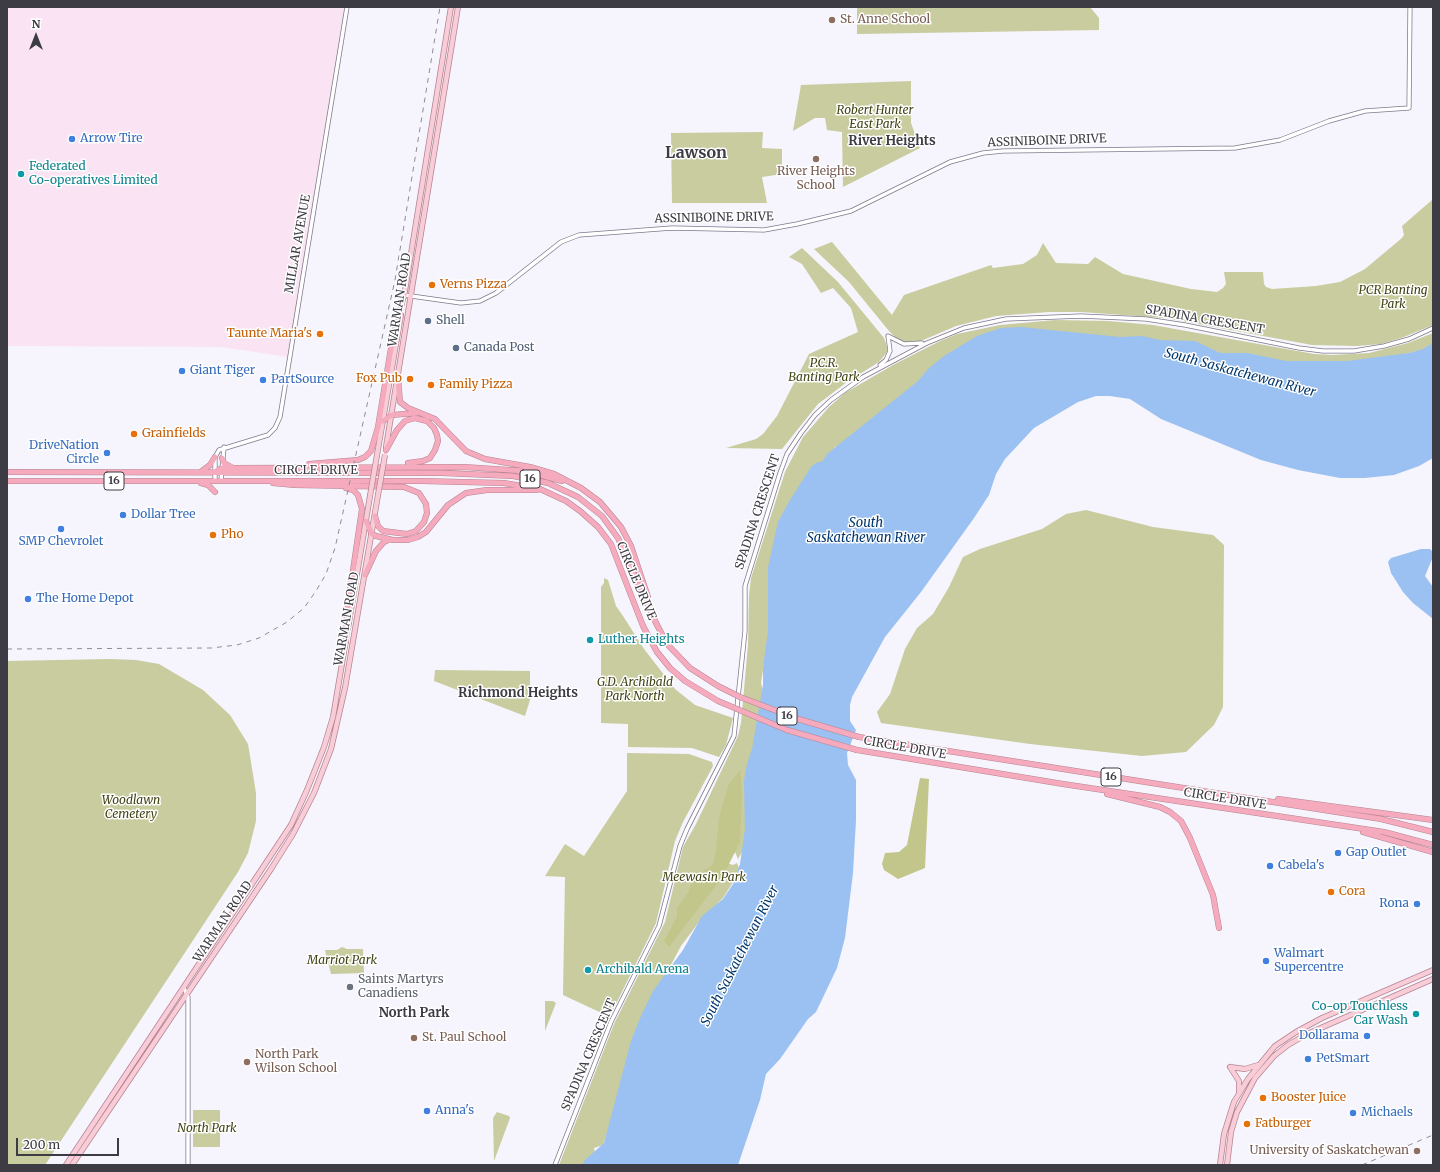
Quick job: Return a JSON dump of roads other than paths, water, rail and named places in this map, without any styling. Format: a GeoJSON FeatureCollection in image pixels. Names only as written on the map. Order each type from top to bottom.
{"type":"FeatureCollection","features":[{"type":"Feature","properties":{"kind":"highway"},"geometry":{"type":"LineString","coordinates":[[270,468],[350,461],[362,458],[369,454],[374,446],[392,342],[404,295]]}},
{"type":"Feature","properties":{"kind":"highway"},"geometry":{"type":"LineString","coordinates":[[398,378],[400,402],[408,408],[425,414],[439,422],[461,447],[472,455],[541,470],[566,479],[600,502],[621,527],[631,546],[655,621]]}},
{"type":"Feature","properties":{"kind":"highway"},"geometry":{"type":"LineString","coordinates":[[383,421],[392,415],[410,413],[425,414]]}},
{"type":"Feature","properties":{"kind":"highway"},"geometry":{"type":"LineString","coordinates":[[345,467],[423,461],[430,458],[435,450],[438,441],[436,432],[432,425],[424,420],[418,418],[408,419],[398,427],[386,452]]}},
{"type":"Feature","properties":{"kind":"highway"},"geometry":{"type":"LineString","coordinates":[[199,472],[210,466],[215,457]]}},
{"type":"Feature","properties":{"kind":"highway"},"geometry":{"type":"LineString","coordinates":[[222,458],[224,463],[234,468]]}},
{"type":"Feature","properties":{"kind":"highway"},"geometry":{"type":"LineString","coordinates":[[215,472],[234,468],[345,467],[442,467],[512,470],[549,476],[581,488]]}},
{"type":"Feature","properties":{"kind":"highway","name":"CIRCLE DRIVE"},"geometry":{"type":"LineString","coordinates":[[222,471],[470,474],[513,476],[548,483],[582,500],[597,512],[609,525],[618,538],[634,569],[655,621],[668,644],[681,659],[690,668],[718,686],[740,697],[798,719],[859,736],[1394,821],[1433,832]]}},
{"type":"Feature","properties":{"kind":"highway","name":"16"},"geometry":{"type":"LineString","coordinates":[[7,472],[215,472]]}},
{"type":"Feature","properties":{"kind":"highway"},"geometry":{"type":"LineString","coordinates":[[188,480],[208,485],[215,492]]}},
{"type":"Feature","properties":{"kind":"highway","name":"CIRCLE DRIVE"},"geometry":{"type":"LineString","coordinates":[[7,481],[188,480],[474,482],[514,484],[540,489],[557,496],[572,505],[598,527],[611,544],[644,626],[658,652],[670,668],[685,681],[718,701],[787,730],[858,750],[1093,789],[1406,836],[1433,844]]}},
{"type":"Feature","properties":{"kind":"highway"},"geometry":{"type":"LineString","coordinates":[[248,481],[294,485],[404,487],[418,493],[426,504],[427,513],[424,522],[416,531],[407,534],[397,534],[383,531],[378,526],[375,516]]}},
{"type":"Feature","properties":{"kind":"highway"},"geometry":{"type":"LineString","coordinates":[[331,486],[352,490],[360,498],[362,505],[347,611],[346,642]]}},
{"type":"Feature","properties":{"kind":"highway"},"geometry":{"type":"LineString","coordinates":[[365,575],[381,544],[386,540],[408,540],[422,535],[433,526],[448,505],[466,493],[487,490],[528,491],[540,489]]}},
{"type":"Feature","properties":{"kind":"highway"},"geometry":{"type":"LineString","coordinates":[[366,521],[372,534],[394,540]]}},
{"type":"Feature","properties":{"kind":"highway"},"geometry":{"type":"LineString","coordinates":[[1093,789],[1102,793],[1160,807],[1170,812],[1181,822],[1188,833],[1213,895],[1219,928]]}},
{"type":"Feature","properties":{"kind":"highway"},"geometry":{"type":"LineString","coordinates":[[1244,797],[1269,798],[1433,820]]}},
{"type":"Feature","properties":{"kind":"highway"},"geometry":{"type":"LineString","coordinates":[[1357,829],[1423,848],[1433,853]]}},
{"type":"Feature","properties":{"kind":"main road","name":"WARMAN ROAD"},"geometry":{"type":"LineString","coordinates":[[66,1165],[276,850],[291,825],[308,790],[324,747],[333,717],[346,642],[451,7]]}},
{"type":"Feature","properties":{"kind":"main road","name":"WARMAN ROAD"},"geometry":{"type":"LineString","coordinates":[[72,1165],[293,834],[314,793],[330,749],[340,710],[365,575],[458,7]]}},
{"type":"Feature","properties":{"kind":"main road"},"geometry":{"type":"LineString","coordinates":[[448,64],[446,58],[450,37],[449,19]]}},
{"type":"Feature","properties":{"kind":"main road"},"geometry":{"type":"LineString","coordinates":[[1220,1165],[1226,1126],[1239,1093],[1258,1065],[1276,1046],[1305,1027],[1433,970]]}},
{"type":"Feature","properties":{"kind":"main road"},"geometry":{"type":"LineString","coordinates":[[1227,1165],[1231,1132],[1237,1112],[1256,1077],[1278,1053],[1307,1034],[1433,980]]}},
{"type":"Feature","properties":{"kind":"main road"},"geometry":{"type":"LineString","coordinates":[[1239,1093],[1239,1081],[1230,1067],[1246,1069],[1258,1065]]}},
{"type":"Feature","properties":{"kind":"street","name":"MILLAR AVENUE"},"geometry":{"type":"LineString","coordinates":[[224,447],[257,440],[268,435],[275,428],[280,417],[347,7]]}},
{"type":"Feature","properties":{"kind":"street","name":"ASSINIBOINE DRIVE"},"geometry":{"type":"LineString","coordinates":[[404,295],[461,303],[480,301],[496,293],[562,242],[579,235],[672,228],[764,230],[838,214],[868,204],[950,162],[983,153],[1003,151],[1235,148],[1280,140],[1329,121],[1357,113],[1382,108],[1409,108],[1410,7]]}},
{"type":"Feature","properties":{"kind":"street","name":"SPADINA CRESCENT"},"geometry":{"type":"LineString","coordinates":[[555,1165],[611,1022],[659,926],[680,846],[687,829],[734,736],[745,631],[745,586],[782,466],[792,446],[815,415],[846,388],[875,370],[927,342],[976,325],[1006,319],[1048,316],[1101,316],[1146,319],[1185,325],[1299,348],[1323,351],[1354,350],[1384,346],[1409,339],[1433,328]]}},
{"type":"Feature","properties":{"kind":"street"},"geometry":{"type":"LineString","coordinates":[[875,370],[886,360],[889,354],[890,346],[888,336],[904,344],[927,342]]}},
{"type":"Feature","properties":{"kind":"street"},"geometry":{"type":"LineString","coordinates":[[215,481],[215,457],[219,450],[224,447]]}},
{"type":"Feature","properties":{"kind":"street"},"geometry":{"type":"LineString","coordinates":[[221,481],[224,447]]}},
{"type":"Feature","properties":{"kind":"street"},"geometry":{"type":"LineString","coordinates":[[184,988],[188,993],[188,1165]]}},
{"type":"Feature","properties":{"kind":"water","name":"South Saskatchewan River"},"geometry":{"type":"Polygon","coordinates":[[[1021,327],[1120,337],[1142,336],[1160,340],[1195,341],[1220,353],[1247,353],[1286,361],[1347,361],[1409,353],[1423,349],[1433,343],[1433,458],[1419,466],[1394,475],[1365,478],[1340,478],[1298,470],[1261,460],[1161,419],[1130,399],[1110,396],[1096,396],[1078,402],[1034,428],[1005,459],[996,474],[989,495],[921,592],[885,637],[852,697],[850,705],[850,721],[856,730],[847,753],[848,765],[856,780],[856,820],[853,873],[845,938],[837,968],[816,1012],[808,1019],[780,1059],[766,1074],[760,1100],[738,1165],[582,1165],[585,1160],[604,1143],[631,1041],[653,991],[683,950],[702,916],[723,899],[733,884],[740,864],[745,829],[744,781],[747,764],[752,749],[763,685],[763,668],[768,630],[768,567],[778,522],[811,467],[816,463],[823,461],[827,454],[918,381],[928,369],[944,356],[977,336],[1001,328],[1021,327]]]}},
{"type":"Feature","properties":{"kind":"water"},"geometry":{"type":"Polygon","coordinates":[[[1421,549],[1430,549],[1433,552],[1432,559],[1425,576],[1433,587],[1433,619],[1413,603],[1403,592],[1391,573],[1388,562],[1391,558],[1421,549]]]}},
{"type":"Feature","properties":{"kind":"railway"},"geometry":{"type":"LineString","coordinates":[[7,649],[211,648],[237,645],[259,638],[287,622],[304,608],[316,591],[326,574],[335,548],[395,280],[440,7]]}},
{"type":"Feature","properties":{"kind":"railway"},"geometry":{"type":"LineString","coordinates":[[1362,1165],[1433,1135]]}},
{"type":"Feature","properties":{"kind":"place","name":"St. Anne School"},"geometry":{"type":"Point","coordinates":[832,20]}},
{"type":"Feature","properties":{"kind":"place","name":"Arrow Tire"},"geometry":{"type":"Point","coordinates":[72,139]}},
{"type":"Feature","properties":{"kind":"place","name":"River Heights School"},"geometry":{"type":"Point","coordinates":[816,159]}},
{"type":"Feature","properties":{"kind":"place","name":"Federated Co-operatives Limited"},"geometry":{"type":"Point","coordinates":[21,174]}},
{"type":"Feature","properties":{"kind":"place","name":"Verns Pizza"},"geometry":{"type":"Point","coordinates":[432,285]}},
{"type":"Feature","properties":{"kind":"place","name":"Shell"},"geometry":{"type":"Point","coordinates":[428,321]}},
{"type":"Feature","properties":{"kind":"place","name":"Taunte Maria's"},"geometry":{"type":"Point","coordinates":[320,334]}},
{"type":"Feature","properties":{"kind":"place","name":"Canada Post"},"geometry":{"type":"Point","coordinates":[456,348]}},
{"type":"Feature","properties":{"kind":"place","name":"Giant Tiger"},"geometry":{"type":"Point","coordinates":[182,371]}},
{"type":"Feature","properties":{"kind":"place","name":"Fox Pub"},"geometry":{"type":"Point","coordinates":[410,379]}},
{"type":"Feature","properties":{"kind":"place","name":"PartSource"},"geometry":{"type":"Point","coordinates":[263,380]}},
{"type":"Feature","properties":{"kind":"place","name":"Family Pizza"},"geometry":{"type":"Point","coordinates":[431,385]}},
{"type":"Feature","properties":{"kind":"place","name":"Grainfields"},"geometry":{"type":"Point","coordinates":[134,434]}},
{"type":"Feature","properties":{"kind":"place","name":"DriveNation Circle"},"geometry":{"type":"Point","coordinates":[107,453]}},
{"type":"Feature","properties":{"kind":"place","name":"Dollar Tree"},"geometry":{"type":"Point","coordinates":[123,515]}},
{"type":"Feature","properties":{"kind":"place","name":"SMP Chevrolet"},"geometry":{"type":"Point","coordinates":[61,529]}},
{"type":"Feature","properties":{"kind":"place","name":"Pho"},"geometry":{"type":"Point","coordinates":[213,535]}},
{"type":"Feature","properties":{"kind":"place","name":"The Home Depot"},"geometry":{"type":"Point","coordinates":[28,599]}},
{"type":"Feature","properties":{"kind":"place","name":"Luther Heights"},"geometry":{"type":"Point","coordinates":[590,640]}},
{"type":"Feature","properties":{"kind":"place","name":"Gap Outlet"},"geometry":{"type":"Point","coordinates":[1338,853]}},
{"type":"Feature","properties":{"kind":"place","name":"Cabela's"},"geometry":{"type":"Point","coordinates":[1270,866]}},
{"type":"Feature","properties":{"kind":"place","name":"Cora"},"geometry":{"type":"Point","coordinates":[1331,892]}},
{"type":"Feature","properties":{"kind":"place","name":"Rona"},"geometry":{"type":"Point","coordinates":[1417,904]}},
{"type":"Feature","properties":{"kind":"place","name":"Walmart Supercentre"},"geometry":{"type":"Point","coordinates":[1266,961]}},
{"type":"Feature","properties":{"kind":"place","name":"Archibald Arena"},"geometry":{"type":"Point","coordinates":[588,970]}},
{"type":"Feature","properties":{"kind":"place","name":"Saints Martyrs Canadiens"},"geometry":{"type":"Point","coordinates":[350,987]}},
{"type":"Feature","properties":{"kind":"place","name":"Co-op Touchless Car Wash"},"geometry":{"type":"Point","coordinates":[1416,1014]}},
{"type":"Feature","properties":{"kind":"place","name":"Dollarama"},"geometry":{"type":"Point","coordinates":[1367,1036]}},
{"type":"Feature","properties":{"kind":"place","name":"St. Paul School"},"geometry":{"type":"Point","coordinates":[414,1038]}},
{"type":"Feature","properties":{"kind":"place","name":"PetSmart"},"geometry":{"type":"Point","coordinates":[1308,1059]}},
{"type":"Feature","properties":{"kind":"place","name":"North Park Wilson School"},"geometry":{"type":"Point","coordinates":[247,1062]}},
{"type":"Feature","properties":{"kind":"place","name":"Booster Juice"},"geometry":{"type":"Point","coordinates":[1263,1098]}},
{"type":"Feature","properties":{"kind":"place","name":"Anna's"},"geometry":{"type":"Point","coordinates":[427,1111]}},
{"type":"Feature","properties":{"kind":"place","name":"Michaels"},"geometry":{"type":"Point","coordinates":[1353,1113]}},
{"type":"Feature","properties":{"kind":"place","name":"Fatburger"},"geometry":{"type":"Point","coordinates":[1247,1124]}},
{"type":"Feature","properties":{"kind":"place","name":"University of Saskatchewan"},"geometry":{"type":"Point","coordinates":[1417,1151]}},
{"type":"Feature","properties":{"kind":"district","name":"River Heights"},"geometry":{"type":"Point","coordinates":[892,141]}},
{"type":"Feature","properties":{"kind":"district","name":"Lawson"},"geometry":{"type":"Point","coordinates":[696,153]}},
{"type":"Feature","properties":{"kind":"district","name":"Richmond Heights"},"geometry":{"type":"Point","coordinates":[518,693]}},
{"type":"Feature","properties":{"kind":"district","name":"North Park"},"geometry":{"type":"Point","coordinates":[414,1013]}},
{"type":"Feature","properties":{"kind":"park label","name":"Robert Hunter East Park"},"geometry":{"type":"Point","coordinates":[875,118]}},
{"type":"Feature","properties":{"kind":"park label","name":"PCR Banting Park"},"geometry":{"type":"Point","coordinates":[1393,298]}},
{"type":"Feature","properties":{"kind":"park label","name":"P.C.R. Banting Park"},"geometry":{"type":"Point","coordinates":[824,371]}},
{"type":"Feature","properties":{"kind":"park label","name":"G.D. Archibald Park North"},"geometry":{"type":"Point","coordinates":[635,690]}},
{"type":"Feature","properties":{"kind":"park label","name":"Woodlawn Cemetery"},"geometry":{"type":"Point","coordinates":[131,808]}},
{"type":"Feature","properties":{"kind":"park label","name":"Meewasin Park"},"geometry":{"type":"Point","coordinates":[704,878]}},
{"type":"Feature","properties":{"kind":"park label","name":"Marriot Park"},"geometry":{"type":"Point","coordinates":[342,961]}}]}
